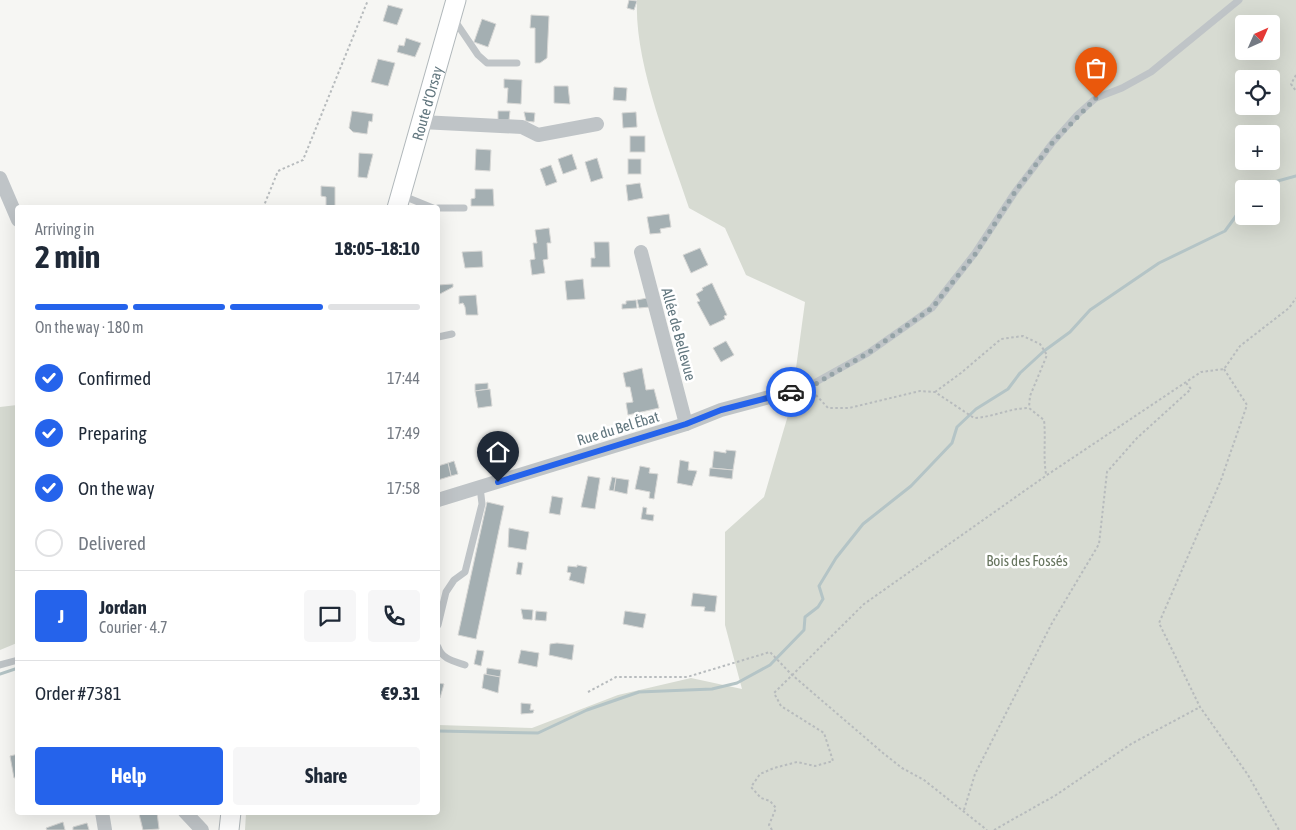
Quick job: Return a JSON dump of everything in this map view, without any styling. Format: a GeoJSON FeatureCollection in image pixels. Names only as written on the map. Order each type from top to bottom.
{"type":"FeatureCollection","features":[{"type":"Feature","properties":{"kind":"main road","name":"Route d'Orsay"},"geometry":{"type":"LineString","coordinates":[[399,201],[454,8]]}},
{"type":"Feature","properties":{"kind":"main road"},"geometry":{"type":"LineString","coordinates":[[229,830],[231,815]]}},
{"type":"Feature","properties":{"kind":"street"},"geometry":{"type":"LineString","coordinates":[[421,122],[522,128],[538,135],[597,124]]}},
{"type":"Feature","properties":{"kind":"street"},"geometry":{"type":"LineString","coordinates":[[0,178],[15,213]]}},
{"type":"Feature","properties":{"kind":"street","name":"Allée de Bellevue"},"geometry":{"type":"LineString","coordinates":[[641,252],[686,424]]}},
{"type":"Feature","properties":{"kind":"street","name":"Rue du Bel Ébat"},"geometry":{"type":"LineString","coordinates":[[440,499],[686,424],[721,410],[810,386]]}},
{"type":"Feature","properties":{"kind":"street"},"geometry":{"type":"LineString","coordinates":[[102,815],[105,830]]}},
{"type":"Feature","properties":{"kind":"street"},"geometry":{"type":"LineString","coordinates":[[188,815],[202,830]]}},
{"type":"Feature","properties":{"kind":"lane"},"geometry":{"type":"LineString","coordinates":[[810,386],[868,353],[932,308],[976,253],[1015,192],[1053,142],[1096,98],[1122,88],[1151,72],[1239,0]]}},
{"type":"Feature","properties":{"kind":"lane"},"geometry":{"type":"LineString","coordinates":[[454,8],[478,56],[487,63],[517,63]]}},
{"type":"Feature","properties":{"kind":"lane"},"geometry":{"type":"LineString","coordinates":[[399,201],[418,205]]}},
{"type":"Feature","properties":{"kind":"lane"},"geometry":{"type":"LineString","coordinates":[[440,208],[464,208]]}},
{"type":"Feature","properties":{"kind":"lane"},"geometry":{"type":"LineString","coordinates":[[440,336],[452,334]]}},
{"type":"Feature","properties":{"kind":"lane"},"geometry":{"type":"LineString","coordinates":[[440,617],[446,592],[465,572],[482,504],[480,487]]}},
{"type":"Feature","properties":{"kind":"lane"},"geometry":{"type":"LineString","coordinates":[[440,653],[448,660],[465,665]]}},
{"type":"Feature","properties":{"kind":"lane"},"geometry":{"type":"LineString","coordinates":[[0,665],[15,661]]}},
{"type":"Feature","properties":{"kind":"path"},"geometry":{"type":"LineString","coordinates":[[264,205],[278,171],[303,160],[368,0]]}},
{"type":"Feature","properties":{"kind":"path"},"geometry":{"type":"LineString","coordinates":[[1296,75],[1291,84],[1296,91]]}},
{"type":"Feature","properties":{"kind":"path"},"geometry":{"type":"LineString","coordinates":[[772,830],[769,825],[776,808],[770,801],[761,798],[751,787],[760,774],[796,762],[815,766],[833,761],[824,733],[781,706],[774,693],[791,674],[864,604],[1047,475],[1201,372],[1224,369],[1240,346],[1289,308],[1296,298]]}},
{"type":"Feature","properties":{"kind":"path"},"geometry":{"type":"LineString","coordinates":[[935,392],[1001,339],[1023,336],[1040,344],[1047,355],[1030,396],[1029,408]]}},
{"type":"Feature","properties":{"kind":"path"},"geometry":{"type":"LineString","coordinates":[[1224,369],[1247,405],[1221,480],[1159,623],[1200,707],[1248,774],[1279,830]]}},
{"type":"Feature","properties":{"kind":"path"},"geometry":{"type":"LineString","coordinates":[[964,810],[975,774],[1052,623],[1099,544],[1107,472],[1137,438],[1191,389],[1186,383]]}},
{"type":"Feature","properties":{"kind":"path"},"geometry":{"type":"LineString","coordinates":[[810,386],[828,408],[849,408],[920,391],[935,392],[974,418],[1004,414],[1016,408],[1029,408],[1044,420],[1046,445],[1043,457],[1047,475]]}},
{"type":"Feature","properties":{"kind":"path"},"geometry":{"type":"LineString","coordinates":[[588,692],[616,677],[687,677],[770,652],[791,674],[902,768],[924,780],[987,830]]}},
{"type":"Feature","properties":{"kind":"path"},"geometry":{"type":"LineString","coordinates":[[994,830],[1056,796],[1131,744],[1200,707]]}},
{"type":"Feature","properties":{"kind":"green space","name":"Bois des Fossés"},"geometry":{"type":"Polygon","coordinates":[[[637,0],[1296,0],[1296,830],[245,830],[246,815],[440,815],[440,725],[532,728],[618,695],[691,678],[742,689],[725,625],[725,532],[764,497],[791,405],[805,302],[746,275],[725,228],[689,208],[654,105],[641,50],[637,0]]]}},
{"type":"Feature","properties":{"kind":"green space"},"geometry":{"type":"Polygon","coordinates":[[[15,405],[15,644],[0,650],[0,407],[15,405]]]}},
{"type":"Feature","properties":{"kind":"building"},"geometry":{"type":"Polygon","coordinates":[[[629,0],[637,1],[634,10],[627,8],[629,0]]]}},
{"type":"Feature","properties":{"kind":"building"},"geometry":{"type":"Polygon","coordinates":[[[388,5],[403,9],[397,25],[383,21],[388,5]]]}},
{"type":"Feature","properties":{"kind":"building"},"geometry":{"type":"Polygon","coordinates":[[[531,15],[549,16],[547,58],[540,63],[535,63],[535,28],[530,28],[531,15]]]}},
{"type":"Feature","properties":{"kind":"building"},"geometry":{"type":"Polygon","coordinates":[[[482,19],[496,24],[488,47],[474,42],[482,19]]]}},
{"type":"Feature","properties":{"kind":"building"},"geometry":{"type":"Polygon","coordinates":[[[406,38],[421,43],[415,57],[397,52],[399,45],[404,46],[406,38]]]}},
{"type":"Feature","properties":{"kind":"building"},"geometry":{"type":"Polygon","coordinates":[[[378,59],[395,63],[388,86],[371,82],[378,59]]]}},
{"type":"Feature","properties":{"kind":"building"},"geometry":{"type":"Polygon","coordinates":[[[504,79],[522,80],[521,104],[507,103],[508,88],[504,88],[504,79]]]}},
{"type":"Feature","properties":{"kind":"building"},"geometry":{"type":"Polygon","coordinates":[[[554,86],[568,86],[570,104],[554,103],[554,86]]]}},
{"type":"Feature","properties":{"kind":"building"},"geometry":{"type":"Polygon","coordinates":[[[614,87],[627,88],[626,101],[613,100],[614,87]]]}},
{"type":"Feature","properties":{"kind":"building"},"geometry":{"type":"Polygon","coordinates":[[[352,111],[373,114],[372,122],[369,121],[367,134],[353,132],[349,128],[352,111]]]}},
{"type":"Feature","properties":{"kind":"building"},"geometry":{"type":"Polygon","coordinates":[[[498,111],[510,111],[509,120],[498,120],[498,111]]]}},
{"type":"Feature","properties":{"kind":"building"},"geometry":{"type":"Polygon","coordinates":[[[524,112],[535,113],[534,122],[526,121],[524,112]]]}},
{"type":"Feature","properties":{"kind":"building"},"geometry":{"type":"Polygon","coordinates":[[[636,112],[637,127],[623,128],[622,113],[636,112]]]}},
{"type":"Feature","properties":{"kind":"building"},"geometry":{"type":"Polygon","coordinates":[[[630,136],[645,136],[645,152],[630,152],[630,136]]]}},
{"type":"Feature","properties":{"kind":"building"},"geometry":{"type":"Polygon","coordinates":[[[476,149],[491,150],[490,171],[475,170],[476,149]]]}},
{"type":"Feature","properties":{"kind":"building"},"geometry":{"type":"Polygon","coordinates":[[[359,153],[373,154],[367,178],[358,177],[359,153]]]}},
{"type":"Feature","properties":{"kind":"building"},"geometry":{"type":"Polygon","coordinates":[[[572,154],[577,169],[563,174],[558,159],[572,154]]]}},
{"type":"Feature","properties":{"kind":"building"},"geometry":{"type":"Polygon","coordinates":[[[597,158],[603,178],[591,182],[585,162],[597,158]]]}},
{"type":"Feature","properties":{"kind":"building"},"geometry":{"type":"Polygon","coordinates":[[[628,159],[641,159],[641,174],[628,174],[628,159]]]}},
{"type":"Feature","properties":{"kind":"building"},"geometry":{"type":"Polygon","coordinates":[[[551,165],[557,182],[546,186],[540,169],[551,165]]]}},
{"type":"Feature","properties":{"kind":"building"},"geometry":{"type":"Polygon","coordinates":[[[640,183],[643,198],[628,201],[626,185],[640,183]]]}},
{"type":"Feature","properties":{"kind":"building"},"geometry":{"type":"Polygon","coordinates":[[[321,186],[335,187],[335,205],[326,205],[326,197],[321,196],[321,186]]]}},
{"type":"Feature","properties":{"kind":"building"},"geometry":{"type":"Polygon","coordinates":[[[475,189],[493,189],[494,206],[471,206],[471,199],[475,198],[475,189]]]}},
{"type":"Feature","properties":{"kind":"building"},"geometry":{"type":"Polygon","coordinates":[[[669,214],[671,227],[660,229],[661,233],[650,234],[647,217],[669,214]]]}},
{"type":"Feature","properties":{"kind":"building"},"geometry":{"type":"Polygon","coordinates":[[[549,228],[551,243],[547,243],[548,259],[543,260],[545,273],[532,275],[530,260],[535,259],[533,243],[537,243],[535,230],[549,228]]]}},
{"type":"Feature","properties":{"kind":"building"},"geometry":{"type":"Polygon","coordinates":[[[594,242],[609,242],[610,267],[591,267],[591,258],[595,258],[594,242]]]}},
{"type":"Feature","properties":{"kind":"building"},"geometry":{"type":"Polygon","coordinates":[[[700,248],[708,265],[691,273],[683,255],[700,248]]]}},
{"type":"Feature","properties":{"kind":"building"},"geometry":{"type":"Polygon","coordinates":[[[482,251],[483,267],[465,268],[462,252],[482,251]]]}},
{"type":"Feature","properties":{"kind":"building"},"geometry":{"type":"Polygon","coordinates":[[[583,279],[585,299],[567,300],[565,281],[583,279]]]}},
{"type":"Feature","properties":{"kind":"building"},"geometry":{"type":"Polygon","coordinates":[[[712,283],[727,315],[724,316],[725,319],[710,326],[697,302],[700,301],[696,294],[703,290],[702,288],[712,283]]]}},
{"type":"Feature","properties":{"kind":"building"},"geometry":{"type":"Polygon","coordinates":[[[453,284],[453,287],[440,294],[440,285],[453,284]]]}},
{"type":"Feature","properties":{"kind":"building"},"geometry":{"type":"Polygon","coordinates":[[[476,295],[478,315],[466,315],[463,303],[459,304],[459,296],[476,295]]]}},
{"type":"Feature","properties":{"kind":"building"},"geometry":{"type":"Polygon","coordinates":[[[647,298],[650,307],[639,308],[637,300],[647,298]]]}},
{"type":"Feature","properties":{"kind":"building"},"geometry":{"type":"Polygon","coordinates":[[[636,300],[637,308],[622,309],[622,304],[626,304],[626,301],[636,300]]]}},
{"type":"Feature","properties":{"kind":"building"},"geometry":{"type":"Polygon","coordinates":[[[726,341],[734,355],[721,362],[713,348],[726,341]]]}},
{"type":"Feature","properties":{"kind":"building"},"geometry":{"type":"Polygon","coordinates":[[[642,368],[646,390],[654,389],[659,408],[628,415],[626,403],[633,402],[630,387],[626,387],[623,373],[642,368]]]}},
{"type":"Feature","properties":{"kind":"building"},"geometry":{"type":"Polygon","coordinates":[[[488,383],[488,389],[475,391],[475,384],[488,383]]]}},
{"type":"Feature","properties":{"kind":"building"},"geometry":{"type":"Polygon","coordinates":[[[490,389],[492,406],[478,408],[475,391],[490,389]]]}},
{"type":"Feature","properties":{"kind":"building"},"geometry":{"type":"Polygon","coordinates":[[[504,437],[508,452],[489,457],[485,442],[504,437]]]}},
{"type":"Feature","properties":{"kind":"building"},"geometry":{"type":"Polygon","coordinates":[[[726,450],[736,451],[733,470],[712,468],[714,451],[726,453],[726,450]]]}},
{"type":"Feature","properties":{"kind":"building"},"geometry":{"type":"Polygon","coordinates":[[[680,460],[689,462],[688,470],[697,471],[692,486],[677,483],[680,460]]]}},
{"type":"Feature","properties":{"kind":"building"},"geometry":{"type":"Polygon","coordinates":[[[454,461],[458,474],[451,476],[448,463],[454,461]]]}},
{"type":"Feature","properties":{"kind":"building"},"geometry":{"type":"Polygon","coordinates":[[[448,463],[451,476],[440,479],[440,465],[448,463]]]}},
{"type":"Feature","properties":{"kind":"building"},"geometry":{"type":"Polygon","coordinates":[[[640,466],[650,468],[649,473],[658,474],[654,499],[649,498],[650,492],[635,489],[640,466]]]}},
{"type":"Feature","properties":{"kind":"building"},"geometry":{"type":"Polygon","coordinates":[[[710,468],[733,470],[732,479],[709,476],[710,468]]]}},
{"type":"Feature","properties":{"kind":"building"},"geometry":{"type":"Polygon","coordinates":[[[588,476],[600,478],[595,509],[581,507],[588,476]]]}},
{"type":"Feature","properties":{"kind":"building"},"geometry":{"type":"Polygon","coordinates":[[[612,477],[616,478],[614,491],[609,490],[612,477]]]}},
{"type":"Feature","properties":{"kind":"building"},"geometry":{"type":"Polygon","coordinates":[[[616,478],[629,480],[627,494],[614,491],[616,478]]]}},
{"type":"Feature","properties":{"kind":"building"},"geometry":{"type":"Polygon","coordinates":[[[552,496],[563,498],[560,515],[549,513],[552,496]]]}},
{"type":"Feature","properties":{"kind":"building"},"geometry":{"type":"Polygon","coordinates":[[[487,502],[504,506],[476,639],[458,635],[487,502]]]}},
{"type":"Feature","properties":{"kind":"building"},"geometry":{"type":"Polygon","coordinates":[[[643,507],[647,508],[646,514],[654,515],[653,521],[641,519],[643,507]]]}},
{"type":"Feature","properties":{"kind":"building"},"geometry":{"type":"Polygon","coordinates":[[[509,528],[529,532],[526,550],[508,547],[509,528]]]}},
{"type":"Feature","properties":{"kind":"building"},"geometry":{"type":"Polygon","coordinates":[[[518,562],[523,563],[521,575],[516,574],[518,562]]]}},
{"type":"Feature","properties":{"kind":"building"},"geometry":{"type":"Polygon","coordinates":[[[577,565],[587,567],[584,584],[569,580],[571,573],[567,572],[568,566],[577,567],[577,565]]]}},
{"type":"Feature","properties":{"kind":"building"},"geometry":{"type":"Polygon","coordinates":[[[693,593],[717,596],[715,612],[704,611],[705,607],[691,606],[693,593]]]}},
{"type":"Feature","properties":{"kind":"building"},"geometry":{"type":"Polygon","coordinates":[[[521,609],[533,610],[532,620],[523,619],[521,609]]]}},
{"type":"Feature","properties":{"kind":"building"},"geometry":{"type":"Polygon","coordinates":[[[536,611],[547,612],[546,621],[535,620],[536,611]]]}},
{"type":"Feature","properties":{"kind":"building"},"geometry":{"type":"Polygon","coordinates":[[[625,611],[646,614],[643,628],[623,624],[625,611]]]}},
{"type":"Feature","properties":{"kind":"building"},"geometry":{"type":"Polygon","coordinates":[[[550,644],[574,645],[572,660],[549,655],[550,644]]]}},
{"type":"Feature","properties":{"kind":"building"},"geometry":{"type":"Polygon","coordinates":[[[477,650],[484,651],[481,666],[474,664],[477,650]]]}},
{"type":"Feature","properties":{"kind":"building"},"geometry":{"type":"Polygon","coordinates":[[[521,650],[539,653],[537,667],[518,663],[521,650]]]}},
{"type":"Feature","properties":{"kind":"building"},"geometry":{"type":"Polygon","coordinates":[[[487,668],[501,670],[500,677],[486,675],[487,668]]]}},
{"type":"Feature","properties":{"kind":"building"},"geometry":{"type":"Polygon","coordinates":[[[484,674],[500,677],[498,693],[482,688],[484,674]]]}},
{"type":"Feature","properties":{"kind":"building"},"geometry":{"type":"Polygon","coordinates":[[[440,683],[444,684],[440,698],[440,683]]]}},
{"type":"Feature","properties":{"kind":"building"},"geometry":{"type":"Polygon","coordinates":[[[521,703],[531,704],[530,710],[534,710],[533,713],[521,714],[521,703]]]}},
{"type":"Feature","properties":{"kind":"building"},"geometry":{"type":"Polygon","coordinates":[[[15,755],[14,778],[10,756],[15,755]]]}},
{"type":"Feature","properties":{"kind":"building"},"geometry":{"type":"Polygon","coordinates":[[[139,815],[157,815],[159,829],[143,830],[139,815]]]}},
{"type":"Feature","properties":{"kind":"building"},"geometry":{"type":"Polygon","coordinates":[[[63,822],[65,830],[47,830],[46,828],[63,822]]]}},
{"type":"Feature","properties":{"kind":"building"},"geometry":{"type":"Polygon","coordinates":[[[87,823],[89,830],[73,830],[73,827],[87,823]]]}},
{"type":"Feature","properties":{"kind":"waterway"},"geometry":{"type":"LineString","coordinates":[[1280,180],[1296,176]]}},
{"type":"Feature","properties":{"kind":"waterway"},"geometry":{"type":"LineString","coordinates":[[440,731],[538,733],[587,710],[639,692],[712,689],[737,683],[770,665],[804,630],[805,617],[818,607],[823,599],[819,586],[836,558],[863,524],[911,486],[952,443],[957,427],[976,409],[1008,389],[1020,373],[1044,351],[1070,332],[1090,310],[1159,263],[1225,231],[1235,217]]}},
{"type":"Feature","properties":{"kind":"waterway"},"geometry":{"type":"LineString","coordinates":[[0,674],[15,669]]}},
{"type":"Feature","properties":{"kind":"way so far"},"geometry":{"type":"LineString","coordinates":[[791,392],[812,386],[868,353],[932,308],[976,253],[1015,192],[1053,142],[1077,115],[1096,98]]}},
{"type":"Feature","properties":{"kind":"route"},"geometry":{"type":"LineString","coordinates":[[498,482],[686,424],[721,410],[791,392]]}}]}
